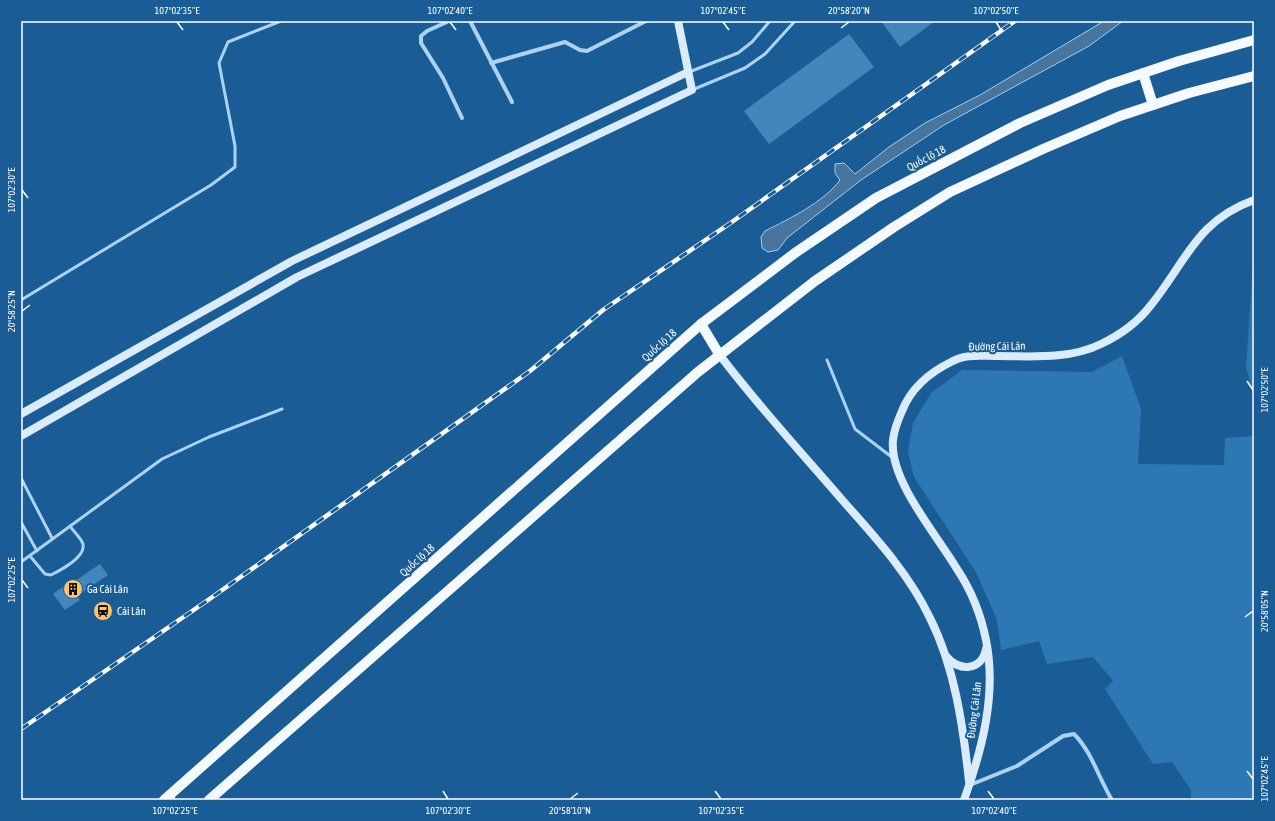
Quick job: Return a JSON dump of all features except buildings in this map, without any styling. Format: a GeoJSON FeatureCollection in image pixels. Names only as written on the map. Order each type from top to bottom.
{"type":"FeatureCollection","features":[{"type":"Feature","properties":{"kind":"main road"},"geometry":{"type":"LineString","coordinates":[[21,436],[298,277],[692,90],[678,21]]}},
{"type":"Feature","properties":{"kind":"main road","name":"Quốc lộ 18"},"geometry":{"type":"LineString","coordinates":[[164,800],[701,324],[795,253],[876,198],[1020,123],[1108,85],[1179,61],[1254,40]]}},
{"type":"Feature","properties":{"kind":"main road"},"geometry":{"type":"LineString","coordinates":[[21,414],[292,261],[688,72]]}},
{"type":"Feature","properties":{"kind":"main road"},"geometry":{"type":"LineString","coordinates":[[1143,73],[1153,105]]}},
{"type":"Feature","properties":{"kind":"main road"},"geometry":{"type":"LineString","coordinates":[[209,800],[719,354],[815,281],[894,227],[950,192],[1043,149],[1120,116],[1189,93],[1254,76]]}},
{"type":"Feature","properties":{"kind":"main road","name":"Đường Cái Lân"},"geometry":{"type":"LineString","coordinates":[[964,800],[979,757],[990,690],[986,640],[972,597],[959,570],[912,500],[901,480],[895,460],[893,441],[905,403],[918,385],[932,373],[955,360],[974,355],[1050,356],[1074,353],[1098,346],[1118,335],[1138,320],[1152,305],[1197,239],[1209,226],[1221,216],[1238,206],[1254,200]]}},
{"type":"Feature","properties":{"kind":"main road"},"geometry":{"type":"LineString","coordinates":[[701,324],[719,354],[742,385],[878,540],[900,568],[931,618],[954,686],[963,724],[969,785]]}},
{"type":"Feature","properties":{"kind":"main road"},"geometry":{"type":"LineString","coordinates":[[943,650],[950,662],[956,666],[969,667],[981,661],[985,655],[986,640]]}},
{"type":"Feature","properties":{"kind":"street"},"geometry":{"type":"LineString","coordinates":[[449,21],[427,31],[421,36],[421,43],[443,78],[462,118]]}},
{"type":"Feature","properties":{"kind":"street"},"geometry":{"type":"LineString","coordinates":[[470,21],[512,102]]}},
{"type":"Feature","properties":{"kind":"street"},"geometry":{"type":"LineString","coordinates":[[491,63],[565,42],[580,50],[587,51],[646,21]]}},
{"type":"Feature","properties":{"kind":"street"},"geometry":{"type":"LineString","coordinates":[[969,785],[1017,766],[1063,736],[1074,734],[1084,744],[1101,783],[1112,800]]}},
{"type":"Feature","properties":{"kind":"lane"},"geometry":{"type":"LineString","coordinates":[[21,300],[211,185],[235,167],[235,146],[219,63],[228,42],[282,21]]}},
{"type":"Feature","properties":{"kind":"lane"},"geometry":{"type":"LineString","coordinates":[[688,72],[738,53],[752,42],[770,21]]}},
{"type":"Feature","properties":{"kind":"lane"},"geometry":{"type":"LineString","coordinates":[[692,90],[745,68],[765,54],[795,21]]}},
{"type":"Feature","properties":{"kind":"lane"},"geometry":{"type":"LineString","coordinates":[[827,360],[855,430],[895,460]]}},
{"type":"Feature","properties":{"kind":"lane"},"geometry":{"type":"LineString","coordinates":[[21,562],[162,459],[208,437],[282,409]]}},
{"type":"Feature","properties":{"kind":"lane"},"geometry":{"type":"LineString","coordinates":[[21,478],[52,538]]}},
{"type":"Feature","properties":{"kind":"lane"},"geometry":{"type":"LineString","coordinates":[[21,522],[37,551]]}},
{"type":"Feature","properties":{"kind":"lane"},"geometry":{"type":"LineString","coordinates":[[30,556],[45,574],[51,575],[78,556],[83,551],[82,543],[70,526]]}},
{"type":"Feature","properties":{"kind":"shaded area"},"geometry":{"type":"Polygon","coordinates":[[[1104,21],[1123,21],[1089,46],[944,125],[861,180],[787,238],[778,250],[768,252],[762,248],[761,237],[765,231],[816,203],[840,180],[835,173],[835,164],[844,163],[855,174],[889,147],[925,123],[980,95],[1104,21]]]}},
{"type":"Feature","properties":{"kind":"shaded area"},"geometry":{"type":"Polygon","coordinates":[[[1254,264],[1254,396],[1246,368],[1254,264]]]}},
{"type":"Feature","properties":{"kind":"shaded area"},"geometry":{"type":"Polygon","coordinates":[[[1122,356],[1141,409],[1138,464],[1224,465],[1225,438],[1254,436],[1254,800],[1191,800],[1191,790],[1172,762],[1153,764],[1105,689],[1113,681],[1093,657],[1047,664],[1039,641],[1001,650],[997,620],[976,572],[914,477],[908,451],[913,423],[931,393],[962,370],[1092,372],[1122,356]]]}},
{"type":"Feature","properties":{"kind":"railway"},"geometry":{"type":"LineString","coordinates":[[21,729],[211,598],[530,371],[603,310],[729,224],[1015,21]]}},
{"type":"Feature","properties":{"kind":"place","name":"Ga Cái Lân"},"geometry":{"type":"Point","coordinates":[73,589]}},
{"type":"Feature","properties":{"kind":"place","name":"Cái Lân"},"geometry":{"type":"Point","coordinates":[103,611]}}]}
